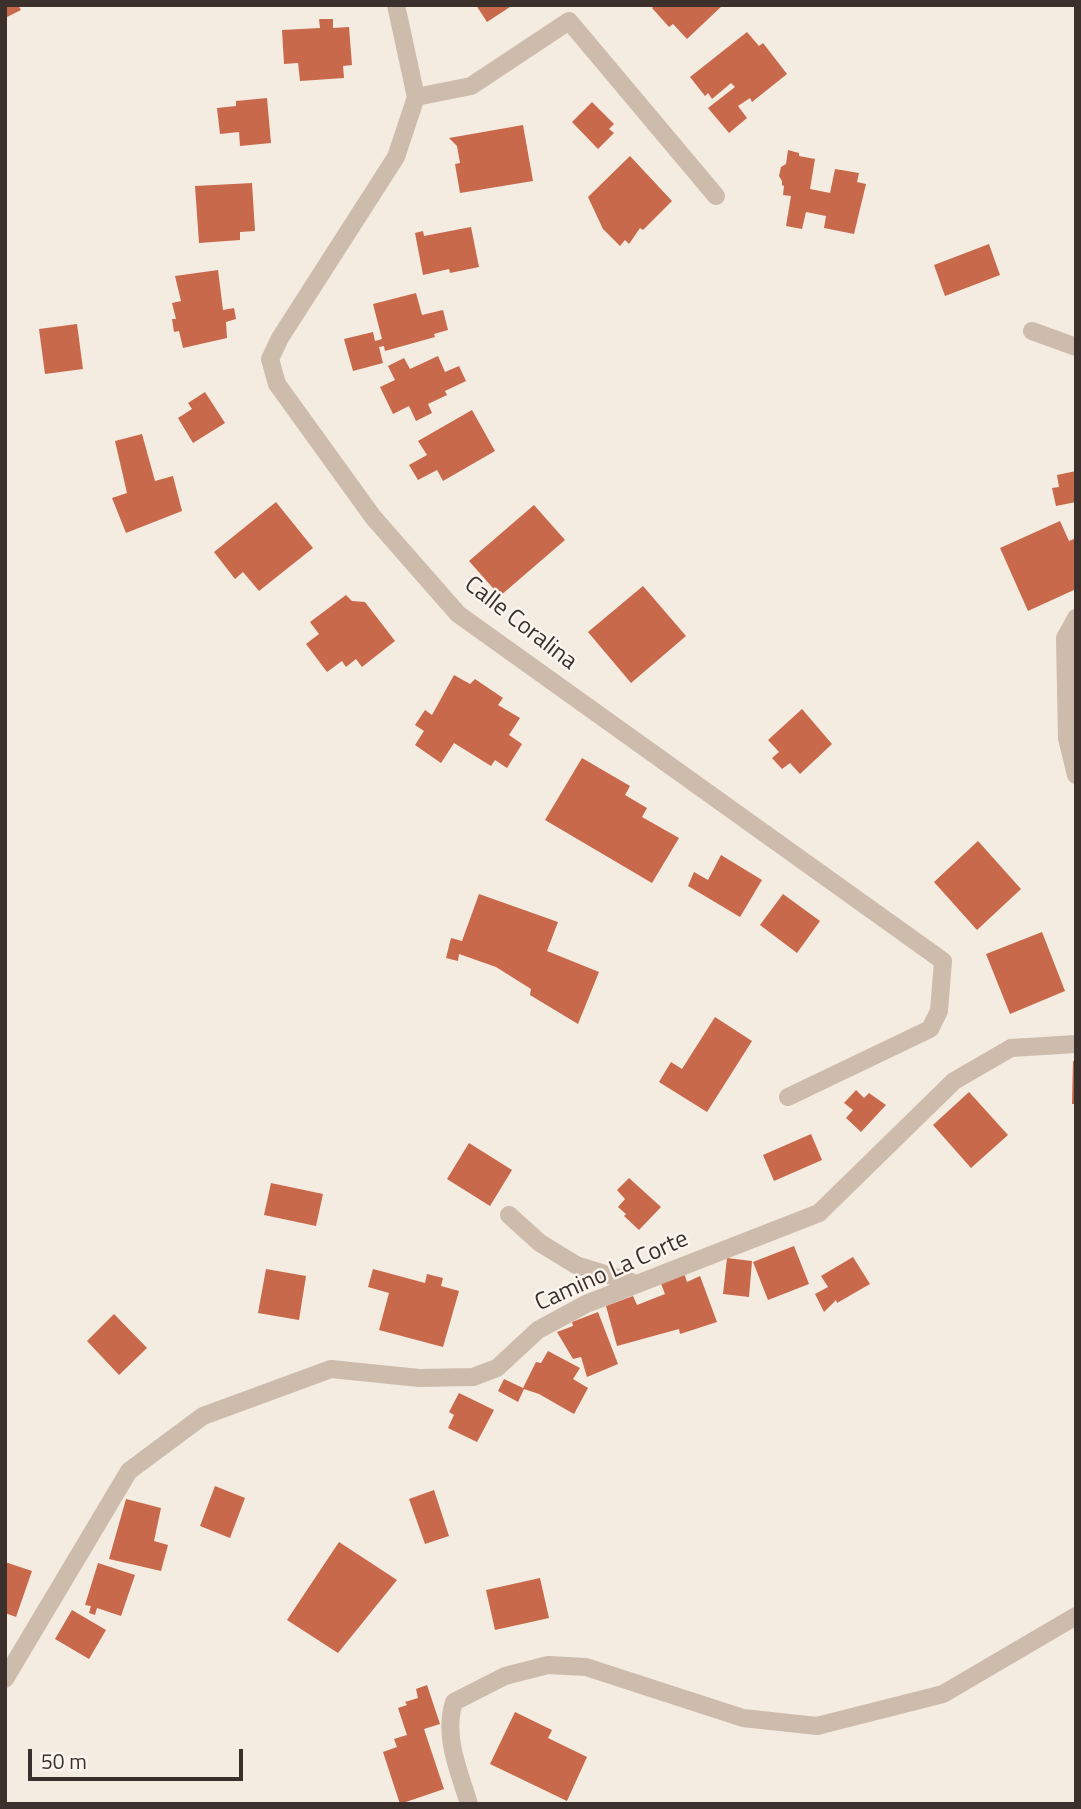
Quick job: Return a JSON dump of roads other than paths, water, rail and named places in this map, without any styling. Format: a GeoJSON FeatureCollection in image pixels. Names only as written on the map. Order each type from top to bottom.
{"type":"FeatureCollection","features":[{"type":"Feature","properties":{"kind":"street"},"geometry":{"type":"LineString","coordinates":[[396,5],[416,97],[471,86],[569,21],[716,196]]}},
{"type":"Feature","properties":{"kind":"street","name":"Calle Coralina"},"geometry":{"type":"LineString","coordinates":[[416,97],[396,157],[280,338],[270,359],[277,384],[373,517],[458,614],[943,961],[939,1011],[930,1029],[788,1097]]}},
{"type":"Feature","properties":{"kind":"street"},"geometry":{"type":"LineString","coordinates":[[1032,331],[1076,347]]}},
{"type":"Feature","properties":{"kind":"street"},"geometry":{"type":"LineString","coordinates":[[1076,618],[1065,638],[1067,738],[1076,775]]}},
{"type":"Feature","properties":{"kind":"street","name":"Camino La Corte"},"geometry":{"type":"LineString","coordinates":[[5,1679],[128,1471],[203,1416],[331,1369],[419,1378],[473,1377],[497,1368],[538,1330],[586,1304],[819,1213],[954,1081],[1011,1048],[1076,1044]]}},
{"type":"Feature","properties":{"kind":"street"},"geometry":{"type":"LineString","coordinates":[[509,1215],[540,1243],[576,1265],[638,1284]]}},
{"type":"Feature","properties":{"kind":"street"},"geometry":{"type":"LineString","coordinates":[[469,1804],[453,1755],[449,1718],[454,1702],[505,1676],[548,1665],[586,1667],[743,1718],[817,1726],[943,1694],[1076,1616]]}}]}
